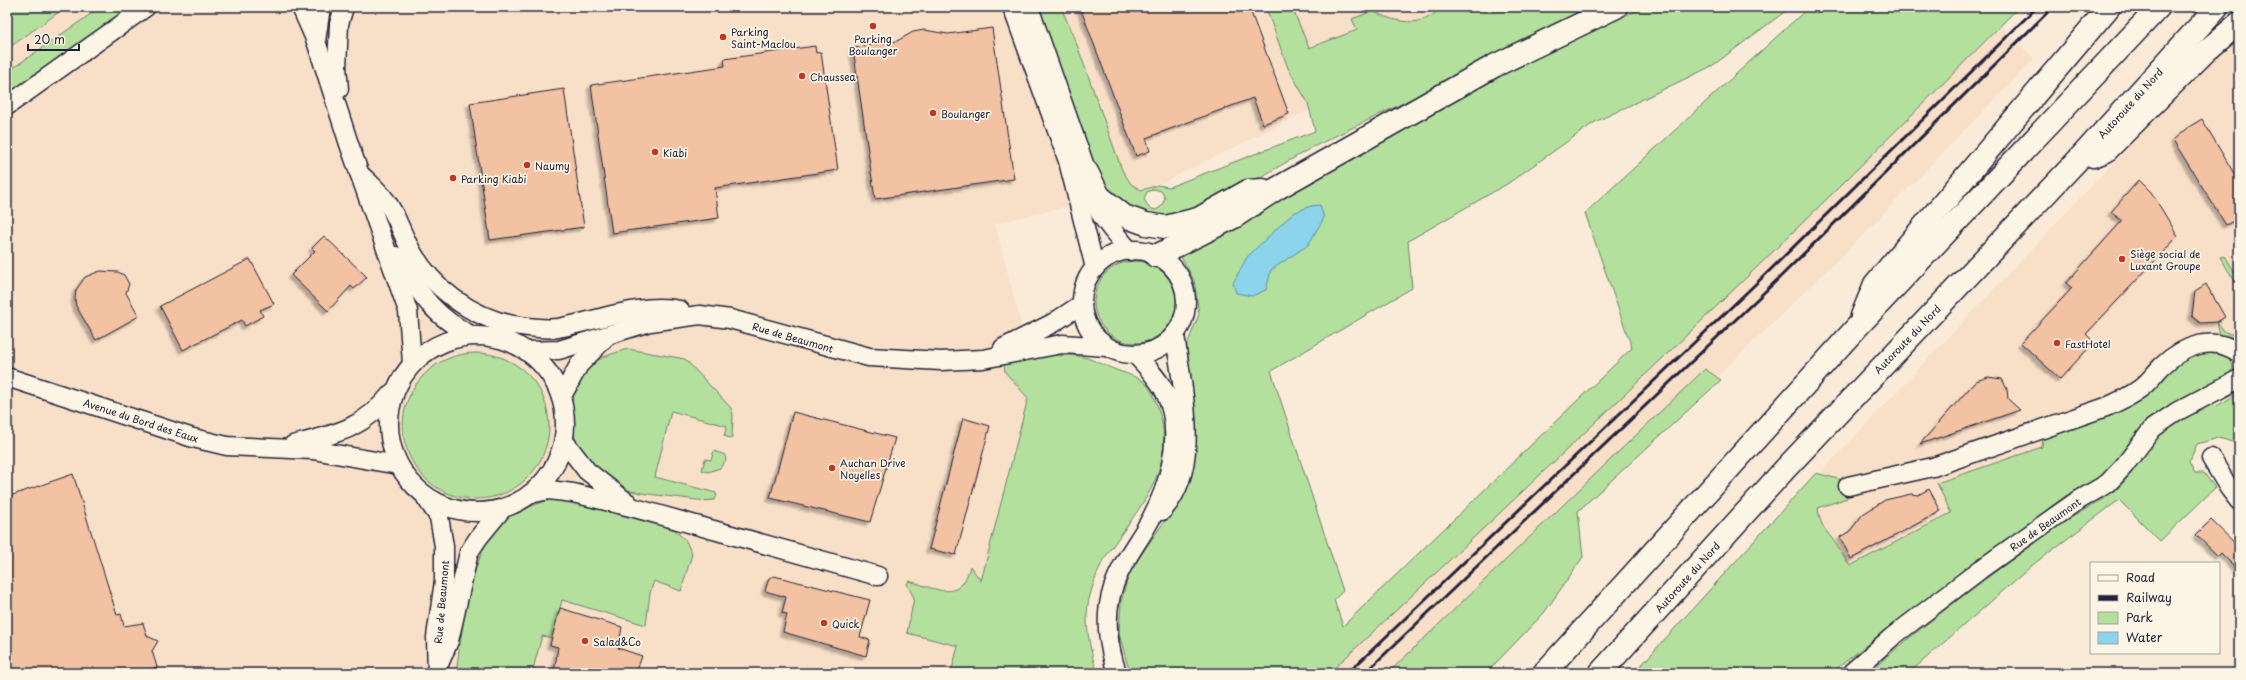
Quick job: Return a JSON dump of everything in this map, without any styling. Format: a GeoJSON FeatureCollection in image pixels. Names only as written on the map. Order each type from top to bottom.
{"type":"FeatureCollection","features":[{"type":"Feature","properties":{"kind":"highway"},"geometry":{"type":"LineString","coordinates":[[1156,256],[1234,217],[1276,189],[1494,66],[1616,7]]}},
{"type":"Feature","properties":{"kind":"highway"},"geometry":{"type":"LineString","coordinates":[[1858,326],[1875,284],[2109,7]]}},
{"type":"Feature","properties":{"kind":"highway"},"geometry":{"type":"LineString","coordinates":[[1544,673],[1858,326],[2159,7]]}},
{"type":"Feature","properties":{"kind":"highway","name":"Autoroute du Nord"},"geometry":{"type":"LineString","coordinates":[[1600,673],[1786,468],[2075,163],[2217,7]]}},
{"type":"Feature","properties":{"kind":"highway"},"geometry":{"type":"LineString","coordinates":[[2075,163],[2106,151],[2205,52],[2239,23]]}},
{"type":"Feature","properties":{"kind":"highway"},"geometry":{"type":"LineString","coordinates":[[1087,172],[1099,196],[1124,216],[1146,224],[1166,227],[1198,219],[1248,191],[1276,189]]}},
{"type":"Feature","properties":{"kind":"street"},"geometry":{"type":"LineString","coordinates":[[7,106],[146,7]]}},
{"type":"Feature","properties":{"kind":"street"},"geometry":{"type":"LineString","coordinates":[[301,7],[316,41],[336,106],[408,311],[412,363]]}},
{"type":"Feature","properties":{"kind":"street"},"geometry":{"type":"LineString","coordinates":[[316,41],[321,7]]}},
{"type":"Feature","properties":{"kind":"street"},"geometry":{"type":"LineString","coordinates":[[336,106],[340,87],[337,67],[339,24],[344,7]]}},
{"type":"Feature","properties":{"kind":"street"},"geometry":{"type":"LineString","coordinates":[[1012,7],[1068,161],[1095,268]]}},
{"type":"Feature","properties":{"kind":"street"},"geometry":{"type":"LineString","coordinates":[[1029,7],[1087,172],[1090,195],[1101,218],[1130,251]]}},
{"type":"Feature","properties":{"kind":"street"},"geometry":{"type":"LineString","coordinates":[[359,173],[387,202],[412,252],[440,286],[459,303],[490,319],[520,326],[552,329],[587,323],[631,310],[665,307],[700,315]]}},
{"type":"Feature","properties":{"kind":"street"},"geometry":{"type":"LineString","coordinates":[[378,228],[427,304],[449,323],[471,335]]}},
{"type":"Feature","properties":{"kind":"street"},"geometry":{"type":"LineString","coordinates":[[1130,251],[1144,252],[1156,256],[1167,263],[1183,284],[1186,297],[1182,323],[1175,334],[1157,349],[1135,354],[1121,352],[1108,347],[1097,339],[1089,329],[1084,317],[1082,304],[1085,285],[1095,268],[1111,256],[1130,251]]}},
{"type":"Feature","properties":{"kind":"street","name":"Rue de Beaumont"},"geometry":{"type":"LineString","coordinates":[[983,359],[1053,322],[1082,304]]}},
{"type":"Feature","properties":{"kind":"street","name":"Rue de Beaumont"},"geometry":{"type":"LineString","coordinates":[[527,350],[559,350],[606,337],[650,322],[700,315],[730,319],[869,357],[941,361],[983,359],[1062,344],[1108,347]]}},
{"type":"Feature","properties":{"kind":"street"},"geometry":{"type":"LineString","coordinates":[[1145,530],[1169,504],[1176,491],[1186,456],[1187,419],[1175,334]]}},
{"type":"Feature","properties":{"kind":"street"},"geometry":{"type":"LineString","coordinates":[[530,494],[552,471],[564,441],[564,412],[561,398],[548,371],[527,350],[500,338],[471,335],[455,337],[439,343],[424,352],[401,376],[394,391],[388,416],[389,435],[398,465],[408,480],[424,495],[442,505],[462,511],[482,512],[502,509],[530,494],[549,490],[662,515],[878,576]]}},
{"type":"Feature","properties":{"kind":"street","name":"Rue de Beaumont"},"geometry":{"type":"LineString","coordinates":[[561,398],[579,365],[606,337]]}},
{"type":"Feature","properties":{"kind":"street"},"geometry":{"type":"LineString","coordinates":[[1848,486],[1933,467],[2106,407],[2129,397],[2142,387],[2178,352],[2193,346],[2206,343],[2221,344],[2239,353]]}},
{"type":"Feature","properties":{"kind":"street"},"geometry":{"type":"LineString","coordinates":[[1117,673],[1110,652],[1107,622],[1110,596],[1124,561],[1145,530],[1160,499],[1173,457],[1174,439],[1172,416],[1165,393],[1155,376],[1135,354]]}},
{"type":"Feature","properties":{"kind":"street","name":"Avenue du Bord des Eaux"},"geometry":{"type":"LineString","coordinates":[[7,377],[193,438],[227,446],[313,450],[398,465]]}},
{"type":"Feature","properties":{"kind":"street","name":"Rue de Beaumont"},"geometry":{"type":"LineString","coordinates":[[1851,673],[1892,637],[1982,569],[2074,502],[2108,483],[2124,466],[2153,428],[2178,411],[2239,379]]}},
{"type":"Feature","properties":{"kind":"street","name":"Avenue du Bord des Eaux"},"geometry":{"type":"LineString","coordinates":[[278,449],[337,432],[362,423],[378,410],[394,391]]}},
{"type":"Feature","properties":{"kind":"street"},"geometry":{"type":"LineString","coordinates":[[564,441],[588,471],[635,508]]}},
{"type":"Feature","properties":{"kind":"street"},"geometry":{"type":"LineString","coordinates":[[2211,458],[2228,488],[2239,501]]}},
{"type":"Feature","properties":{"kind":"street","name":"Rue de Beaumont"},"geometry":{"type":"LineString","coordinates":[[424,495],[439,517],[443,535],[444,581],[436,637],[437,670]]}},
{"type":"Feature","properties":{"kind":"street","name":"Rue de Beaumont"},"geometry":{"type":"LineString","coordinates":[[437,670],[449,641],[469,552],[502,509]]}},
{"type":"Feature","properties":{"kind":"shaded area"},"geometry":{"type":"Polygon","coordinates":[[[7,7],[1463,7],[1454,38],[1164,182],[995,224],[1038,390],[969,613],[955,673],[7,673],[7,7]]]}},
{"type":"Feature","properties":{"kind":"shaded area"},"geometry":{"type":"Polygon","coordinates":[[[1983,7],[2034,59],[1863,235],[1413,673],[1295,673],[1983,7]]]}},
{"type":"Feature","properties":{"kind":"shaded area"},"geometry":{"type":"Polygon","coordinates":[[[2239,35],[2239,361],[2233,364],[2232,360],[2094,421],[2043,437],[2042,447],[1937,483],[1951,513],[1849,566],[1836,543],[1824,531],[1819,519],[1818,508],[1847,498],[1842,480],[1820,473],[2146,128],[2239,35]]]}},
{"type":"Feature","properties":{"kind":"green space"},"geometry":{"type":"Polygon","coordinates":[[[7,7],[66,7],[7,49],[7,39],[9,36],[7,34],[7,7]]]}},
{"type":"Feature","properties":{"kind":"green space"},"geometry":{"type":"Polygon","coordinates":[[[101,7],[133,7],[7,95],[7,72],[101,7]]]}},
{"type":"Feature","properties":{"kind":"green space"},"geometry":{"type":"Polygon","coordinates":[[[1049,7],[1061,7],[1077,45],[1122,170],[1131,184],[1141,190],[1158,185],[1169,187],[1315,131],[1308,103],[1288,68],[1267,11],[1276,7],[1292,7],[1309,48],[1357,30],[1352,19],[1373,11],[1390,19],[1408,22],[1426,19],[1441,7],[1588,7],[1577,12],[1571,21],[1311,148],[1195,215],[1175,221],[1119,206],[1097,178],[1037,11],[1049,7]],[[1154,189],[1147,192],[1144,199],[1149,208],[1156,210],[1161,207],[1165,198],[1161,191],[1154,189]]]}},
{"type":"Feature","properties":{"kind":"green space"},"geometry":{"type":"Polygon","coordinates":[[[1644,7],[1791,7],[1712,66],[1595,122],[1507,184],[1408,241],[1412,288],[1271,371],[1343,591],[1334,600],[1343,626],[1632,348],[1585,213],[1809,7],[2019,7],[1850,177],[1678,344],[1329,673],[1130,673],[1119,634],[1121,602],[1130,570],[1181,498],[1183,355],[1199,314],[1194,280],[1180,255],[1244,222],[1306,184],[1448,102],[1545,52],[1644,7]]]}},
{"type":"Feature","properties":{"kind":"green space"},"geometry":{"type":"Polygon","coordinates":[[[2225,256],[2239,279],[2239,288],[2220,257],[2225,256]]]}},
{"type":"Feature","properties":{"kind":"green space"},"geometry":{"type":"Polygon","coordinates":[[[1135,261],[1151,264],[1164,273],[1173,286],[1176,302],[1173,318],[1164,331],[1151,340],[1135,343],[1119,340],[1106,331],[1097,318],[1094,302],[1097,286],[1106,273],[1119,264],[1135,261]]]}},
{"type":"Feature","properties":{"kind":"green space"},"geometry":{"type":"Polygon","coordinates":[[[2217,322],[2225,332],[2239,337],[2239,341],[2220,335],[2217,322]]]}},
{"type":"Feature","properties":{"kind":"green space"},"geometry":{"type":"Polygon","coordinates":[[[628,349],[685,359],[731,408],[733,415],[732,437],[730,438],[724,436],[727,426],[671,411],[655,477],[716,493],[717,496],[714,500],[699,500],[625,490],[612,484],[586,460],[580,452],[572,424],[572,402],[577,382],[586,369],[596,361],[608,355],[628,349]]]}},
{"type":"Feature","properties":{"kind":"green space"},"geometry":{"type":"Polygon","coordinates":[[[1058,350],[1059,356],[1068,355],[1084,357],[1137,378],[1146,384],[1152,393],[1158,408],[1163,431],[1163,452],[1158,472],[1150,490],[1139,508],[1103,561],[1088,602],[1088,633],[1097,673],[951,673],[958,646],[907,633],[914,598],[907,584],[909,581],[938,590],[954,590],[961,586],[966,578],[970,566],[981,581],[1028,398],[1005,372],[1004,364],[1058,350]]]}},
{"type":"Feature","properties":{"kind":"green space"},"geometry":{"type":"Polygon","coordinates":[[[2202,352],[2218,352],[2230,357],[2233,368],[2227,377],[2154,415],[2142,426],[2105,474],[2064,497],[1888,628],[1831,673],[1634,673],[1816,473],[1842,480],[1847,498],[1818,508],[1820,520],[1824,528],[1850,566],[1951,513],[1937,483],[2042,447],[2043,437],[2094,421],[2130,406],[2168,370],[2189,356],[2202,352]]]}},
{"type":"Feature","properties":{"kind":"green space"},"geometry":{"type":"Polygon","coordinates":[[[469,353],[483,353],[511,361],[523,369],[533,379],[544,398],[548,412],[548,440],[541,461],[533,473],[523,483],[504,494],[483,499],[469,499],[441,491],[429,483],[419,473],[408,454],[403,433],[403,419],[411,391],[419,379],[429,369],[448,358],[469,353]]]}},
{"type":"Feature","properties":{"kind":"green space"},"geometry":{"type":"Polygon","coordinates":[[[1705,369],[1721,380],[1578,511],[1583,557],[1544,613],[1486,673],[1388,673],[1705,369]]]}},
{"type":"Feature","properties":{"kind":"green space"},"geometry":{"type":"Polygon","coordinates":[[[2239,393],[2239,451],[2235,443],[2219,438],[2197,444],[2189,462],[2195,473],[2204,473],[2215,488],[2160,541],[2119,500],[2035,563],[1909,673],[1868,673],[1936,616],[1960,598],[2062,523],[2115,491],[2127,478],[2152,443],[2170,426],[2212,403],[2215,407],[2239,393]]]}},
{"type":"Feature","properties":{"kind":"green space"},"geometry":{"type":"Polygon","coordinates":[[[714,451],[725,455],[726,460],[720,468],[708,472],[702,470],[705,459],[711,460],[714,451]]]}},
{"type":"Feature","properties":{"kind":"green space"},"geometry":{"type":"Polygon","coordinates":[[[548,500],[567,500],[675,530],[686,541],[692,554],[681,591],[654,581],[650,593],[646,625],[562,600],[552,638],[542,636],[533,669],[547,673],[456,673],[469,592],[475,570],[492,534],[508,517],[519,511],[548,500]]]}},
{"type":"Feature","properties":{"kind":"water"},"geometry":{"type":"Polygon","coordinates":[[[1320,205],[1324,218],[1308,245],[1271,270],[1266,290],[1252,296],[1236,293],[1233,283],[1247,257],[1293,213],[1311,206],[1320,205]]]}},
{"type":"Feature","properties":{"kind":"building"},"geometry":{"type":"Polygon","coordinates":[[[1080,7],[1249,7],[1289,114],[1263,124],[1253,98],[1146,138],[1150,151],[1136,156],[1080,7]]]}},
{"type":"Feature","properties":{"kind":"building","name":"Boulanger"},"geometry":{"type":"Polygon","coordinates":[[[992,28],[1014,179],[875,199],[853,48],[897,41],[913,32],[924,30],[948,34],[992,28]]]}},
{"type":"Feature","properties":{"kind":"building"},"geometry":{"type":"Polygon","coordinates":[[[815,46],[816,53],[821,52],[838,170],[715,188],[719,218],[612,233],[591,85],[725,66],[724,59],[815,46]]]}},
{"type":"Feature","properties":{"kind":"building","name":"Naumy"},"geometry":{"type":"Polygon","coordinates":[[[564,89],[584,227],[490,240],[470,103],[564,89]]]}},
{"type":"Feature","properties":{"kind":"building"},"geometry":{"type":"Polygon","coordinates":[[[2202,119],[2239,182],[2239,218],[2226,225],[2173,140],[2187,128],[2202,119]]]}},
{"type":"Feature","properties":{"kind":"building","name":"Siège social de Luxant Groupe"},"geometry":{"type":"Polygon","coordinates":[[[2139,180],[2151,192],[2178,236],[2086,334],[2094,342],[2060,379],[2021,343],[2072,288],[2066,283],[2122,221],[2111,212],[2139,180]]]}},
{"type":"Feature","properties":{"kind":"building"},"geometry":{"type":"Polygon","coordinates":[[[324,236],[367,277],[354,289],[351,286],[328,311],[291,275],[315,251],[312,248],[324,236]]]}},
{"type":"Feature","properties":{"kind":"building"},"geometry":{"type":"Polygon","coordinates":[[[250,259],[274,304],[260,310],[263,316],[245,326],[242,320],[183,350],[160,306],[250,259]]]}},
{"type":"Feature","properties":{"kind":"building"},"geometry":{"type":"Polygon","coordinates":[[[100,271],[118,272],[124,275],[129,284],[126,293],[139,316],[96,340],[76,306],[75,299],[76,290],[85,277],[100,271]]]}},
{"type":"Feature","properties":{"kind":"building"},"geometry":{"type":"Polygon","coordinates":[[[2206,284],[2225,317],[2217,322],[2200,323],[2192,316],[2195,291],[2206,284]]]}},
{"type":"Feature","properties":{"kind":"building"},"geometry":{"type":"Polygon","coordinates":[[[1988,377],[2002,379],[2007,389],[2008,399],[2020,410],[1920,444],[1976,381],[1988,377]]]}},
{"type":"Feature","properties":{"kind":"building","name":"Auchan Drive Noyelles"},"geometry":{"type":"Polygon","coordinates":[[[793,412],[895,438],[870,522],[770,498],[793,412]]]}},
{"type":"Feature","properties":{"kind":"building"},"geometry":{"type":"Polygon","coordinates":[[[963,418],[990,426],[956,555],[929,549],[963,418]]]}},
{"type":"Feature","properties":{"kind":"building"},"geometry":{"type":"Polygon","coordinates":[[[73,474],[117,615],[121,614],[124,626],[143,623],[147,636],[158,641],[152,651],[157,667],[139,673],[7,673],[7,497],[73,474]]]}},
{"type":"Feature","properties":{"kind":"building"},"geometry":{"type":"Polygon","coordinates":[[[1929,489],[1941,511],[1851,559],[1840,537],[1850,531],[1863,514],[1885,500],[1911,494],[1918,495],[1929,489]]]}},
{"type":"Feature","properties":{"kind":"building"},"geometry":{"type":"Polygon","coordinates":[[[2211,520],[2239,547],[2239,571],[2221,553],[2218,556],[2196,535],[2211,520]]]}},
{"type":"Feature","properties":{"kind":"building","name":"Quick"},"geometry":{"type":"Polygon","coordinates":[[[774,576],[870,600],[860,637],[870,640],[866,656],[783,632],[787,614],[782,613],[786,597],[765,591],[769,578],[774,576]]]}},
{"type":"Feature","properties":{"kind":"building","name":"Salad&Co"},"geometry":{"type":"Polygon","coordinates":[[[560,608],[622,627],[618,648],[642,656],[636,673],[554,673],[558,647],[550,645],[560,608]]]}},
{"type":"Feature","properties":{"kind":"railway"},"geometry":{"type":"LineString","coordinates":[[1348,673],[1765,275],[2037,7]]}},
{"type":"Feature","properties":{"kind":"railway"},"geometry":{"type":"LineString","coordinates":[[1365,673],[1774,283],[2053,7]]}},
{"type":"Feature","properties":{"kind":"place","name":"Parking Boulanger"},"geometry":{"type":"Point","coordinates":[873,26]}},
{"type":"Feature","properties":{"kind":"place","name":"Parking Saint-Maclou"},"geometry":{"type":"Point","coordinates":[723,37]}},
{"type":"Feature","properties":{"kind":"place","name":"Chaussea"},"geometry":{"type":"Point","coordinates":[802,76]}},
{"type":"Feature","properties":{"kind":"place","name":"Boulanger"},"geometry":{"type":"Point","coordinates":[933,113]}},
{"type":"Feature","properties":{"kind":"place","name":"Kiabi"},"geometry":{"type":"Point","coordinates":[655,152]}},
{"type":"Feature","properties":{"kind":"place","name":"Naumy"},"geometry":{"type":"Point","coordinates":[527,165]}},
{"type":"Feature","properties":{"kind":"place","name":"Parking Kiabi"},"geometry":{"type":"Point","coordinates":[453,178]}},
{"type":"Feature","properties":{"kind":"place","name":"Siège social de Luxant Groupe"},"geometry":{"type":"Point","coordinates":[2122,259]}},
{"type":"Feature","properties":{"kind":"place","name":"FastHotel"},"geometry":{"type":"Point","coordinates":[2057,343]}},
{"type":"Feature","properties":{"kind":"place","name":"Auchan Drive Noyelles"},"geometry":{"type":"Point","coordinates":[832,468]}},
{"type":"Feature","properties":{"kind":"place","name":"Quick"},"geometry":{"type":"Point","coordinates":[824,623]}},
{"type":"Feature","properties":{"kind":"place","name":"Salad&Co"},"geometry":{"type":"Point","coordinates":[585,641]}}]}
